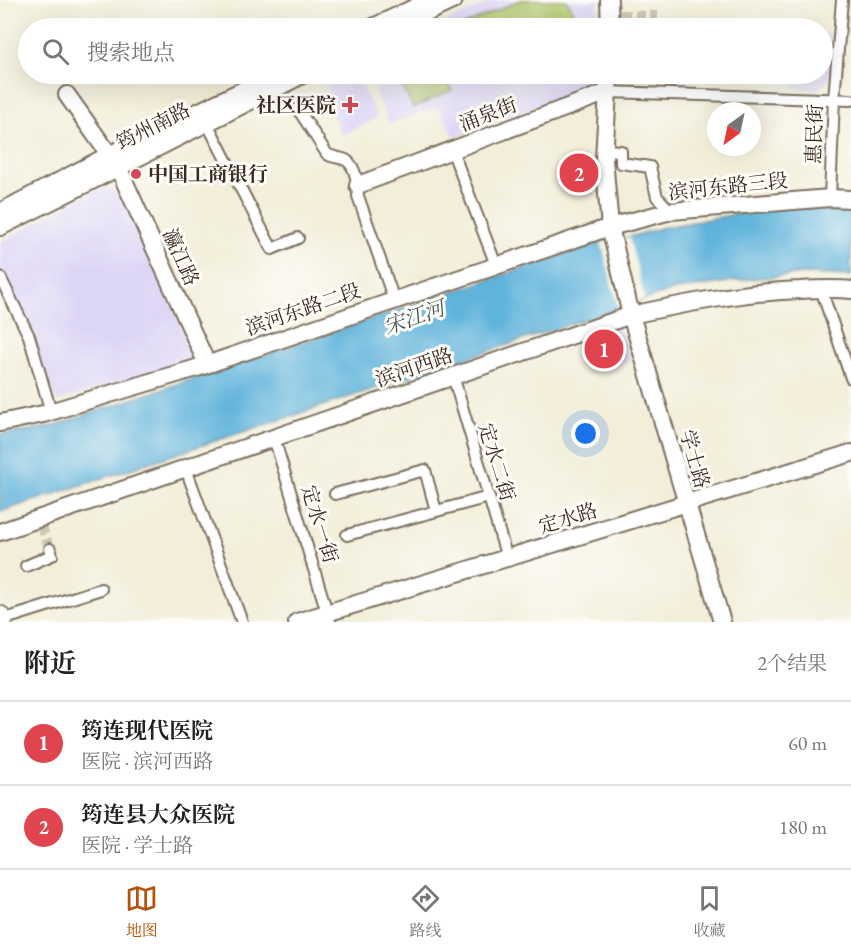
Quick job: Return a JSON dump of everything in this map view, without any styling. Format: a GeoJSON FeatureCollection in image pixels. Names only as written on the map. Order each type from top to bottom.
{"type":"FeatureCollection","features":[{"type":"Feature","properties":{"kind":"street"},"geometry":{"type":"LineString","coordinates":[[392,18],[431,0]]}},
{"type":"Feature","properties":{"kind":"street"},"geometry":{"type":"LineString","coordinates":[[416,18],[454,0]]}},
{"type":"Feature","properties":{"kind":"street","name":"惠民街"},"geometry":{"type":"LineString","coordinates":[[830,198],[834,99],[842,0]]}},
{"type":"Feature","properties":{"kind":"street","name":"筠州南路"},"geometry":{"type":"LineString","coordinates":[[113,161],[206,122],[279,84]]}},
{"type":"Feature","properties":{"kind":"street","name":"筠州南路"},"geometry":{"type":"LineString","coordinates":[[113,161],[279,84]]}},
{"type":"Feature","properties":{"kind":"street"},"geometry":{"type":"LineString","coordinates":[[608,84],[605,150],[606,191],[611,230]]}},
{"type":"Feature","properties":{"kind":"street","name":"涌泉街"},"geometry":{"type":"LineString","coordinates":[[358,185],[608,92],[851,100]]}},
{"type":"Feature","properties":{"kind":"street","name":"瀛江路"},"geometry":{"type":"LineString","coordinates":[[67,95],[113,161],[207,364]]}},
{"type":"Feature","properties":{"kind":"street"},"geometry":{"type":"LineString","coordinates":[[298,109],[327,154],[344,159],[349,163],[358,185],[357,196],[394,300]]}},
{"type":"Feature","properties":{"kind":"street"},"geometry":{"type":"LineString","coordinates":[[206,122],[272,249],[298,238]]}},
{"type":"Feature","properties":{"kind":"street"},"geometry":{"type":"LineString","coordinates":[[452,150],[496,265]]}},
{"type":"Feature","properties":{"kind":"street"},"geometry":{"type":"LineString","coordinates":[[605,150],[621,151],[621,163],[650,167],[657,197],[671,211]]}},
{"type":"Feature","properties":{"kind":"street"},"geometry":{"type":"LineString","coordinates":[[0,212],[113,161]]}},
{"type":"Feature","properties":{"kind":"street"},"geometry":{"type":"LineString","coordinates":[[0,227],[113,161]]}},
{"type":"Feature","properties":{"kind":"street","name":"滨河东路三段"},"geometry":{"type":"LineString","coordinates":[[611,230],[671,211],[830,198],[851,200]]}},
{"type":"Feature","properties":{"kind":"street","name":"滨河东路二段"},"geometry":{"type":"LineString","coordinates":[[0,423],[51,412],[207,364],[496,265],[611,230]]}},
{"type":"Feature","properties":{"kind":"street","name":"学士路"},"geometry":{"type":"LineString","coordinates":[[611,230],[630,311],[722,622]]}},
{"type":"Feature","properties":{"kind":"street"},"geometry":{"type":"LineString","coordinates":[[0,277],[28,336],[51,412]]}},
{"type":"Feature","properties":{"kind":"street"},"geometry":{"type":"LineString","coordinates":[[821,289],[851,378]]}},
{"type":"Feature","properties":{"kind":"street","name":"滨河西路"},"geometry":{"type":"LineString","coordinates":[[0,532],[40,522],[630,311],[762,291],[851,290]]}},
{"type":"Feature","properties":{"kind":"street","name":"定水二街"},"geometry":{"type":"LineString","coordinates":[[453,376],[507,558]]}},
{"type":"Feature","properties":{"kind":"street","name":"定水一街"},"geometry":{"type":"LineString","coordinates":[[274,438],[329,617]]}},
{"type":"Feature","properties":{"kind":"street","name":"定水路"},"geometry":{"type":"LineString","coordinates":[[297,622],[329,617],[507,558],[851,453]]}},
{"type":"Feature","properties":{"kind":"street"},"geometry":{"type":"LineString","coordinates":[[186,469],[242,622]]}},
{"type":"Feature","properties":{"kind":"street"},"geometry":{"type":"LineString","coordinates":[[335,494],[425,470],[436,511]]}},
{"type":"Feature","properties":{"kind":"street"},"geometry":{"type":"LineString","coordinates":[[347,535],[489,497]]}},
{"type":"Feature","properties":{"kind":"street"},"geometry":{"type":"LineString","coordinates":[[26,566],[52,555],[50,549]]}},
{"type":"Feature","properties":{"kind":"street"},"geometry":{"type":"LineString","coordinates":[[2,619],[101,589]]}},
{"type":"Feature","properties":{"kind":"shaded area"},"geometry":{"type":"Polygon","coordinates":[[[496,0],[598,0],[597,18],[454,18],[496,0]]]}},
{"type":"Feature","properties":{"kind":"shaded area","name":"社区医院"},"geometry":{"type":"Polygon","coordinates":[[[326,84],[361,84],[378,118],[342,135],[323,96],[330,92],[326,84]]]}},
{"type":"Feature","properties":{"kind":"shaded area"},"geometry":{"type":"Polygon","coordinates":[[[387,84],[594,84],[455,137],[438,107],[389,124],[375,90],[387,84]]]}},
{"type":"Feature","properties":{"kind":"shaded area"},"geometry":{"type":"Polygon","coordinates":[[[794,84],[824,84],[818,90],[794,88],[794,84]]]}},
{"type":"Feature","properties":{"kind":"shaded area"},"geometry":{"type":"Polygon","coordinates":[[[97,189],[114,189],[124,199],[180,324],[193,362],[159,370],[56,402],[24,321],[0,272],[0,242],[97,189]]]}},
{"type":"Feature","properties":{"kind":"shaded area"},"geometry":{"type":"Polygon","coordinates":[[[618,324],[630,361],[589,374],[578,337],[618,324]]]}},
{"type":"Feature","properties":{"kind":"green space"},"geometry":{"type":"Polygon","coordinates":[[[520,0],[566,0],[575,18],[480,18],[520,0]]]}},
{"type":"Feature","properties":{"kind":"green space"},"geometry":{"type":"Polygon","coordinates":[[[406,84],[449,84],[452,90],[413,108],[402,86],[406,84]]]}},
{"type":"Feature","properties":{"kind":"water","name":"宋江河"},"geometry":{"type":"Polygon","coordinates":[[[774,207],[851,210],[851,276],[803,274],[740,280],[671,291],[0,512],[0,435],[49,427],[601,242],[661,228],[774,207]]]}},
{"type":"Feature","properties":{"kind":"pier"},"geometry":{"type":"Polygon","coordinates":[[[629,237],[645,299],[618,307],[601,242],[629,237]]]}},
{"type":"Feature","properties":{"kind":"tunnel"},"geometry":{"type":"LineString","coordinates":[[620,15],[658,16]]}},
{"type":"Feature","properties":{"kind":"tunnel"},"geometry":{"type":"LineString","coordinates":[[286,92],[298,109]]}},
{"type":"Feature","properties":{"kind":"tunnel"},"geometry":{"type":"LineString","coordinates":[[41,525],[50,549]]}},
{"type":"Feature","properties":{"kind":"place","name":"社区医院"},"geometry":{"type":"Point","coordinates":[350,105]}},
{"type":"Feature","properties":{"kind":"place","name":"筠连县大众医院"},"geometry":{"type":"Point","coordinates":[579,173]}},
{"type":"Feature","properties":{"kind":"place","name":"中国工商银行"},"geometry":{"type":"Point","coordinates":[136,174]}},
{"type":"Feature","properties":{"kind":"place","name":"筠连现代医院"},"geometry":{"type":"Point","coordinates":[604,349]}}]}
